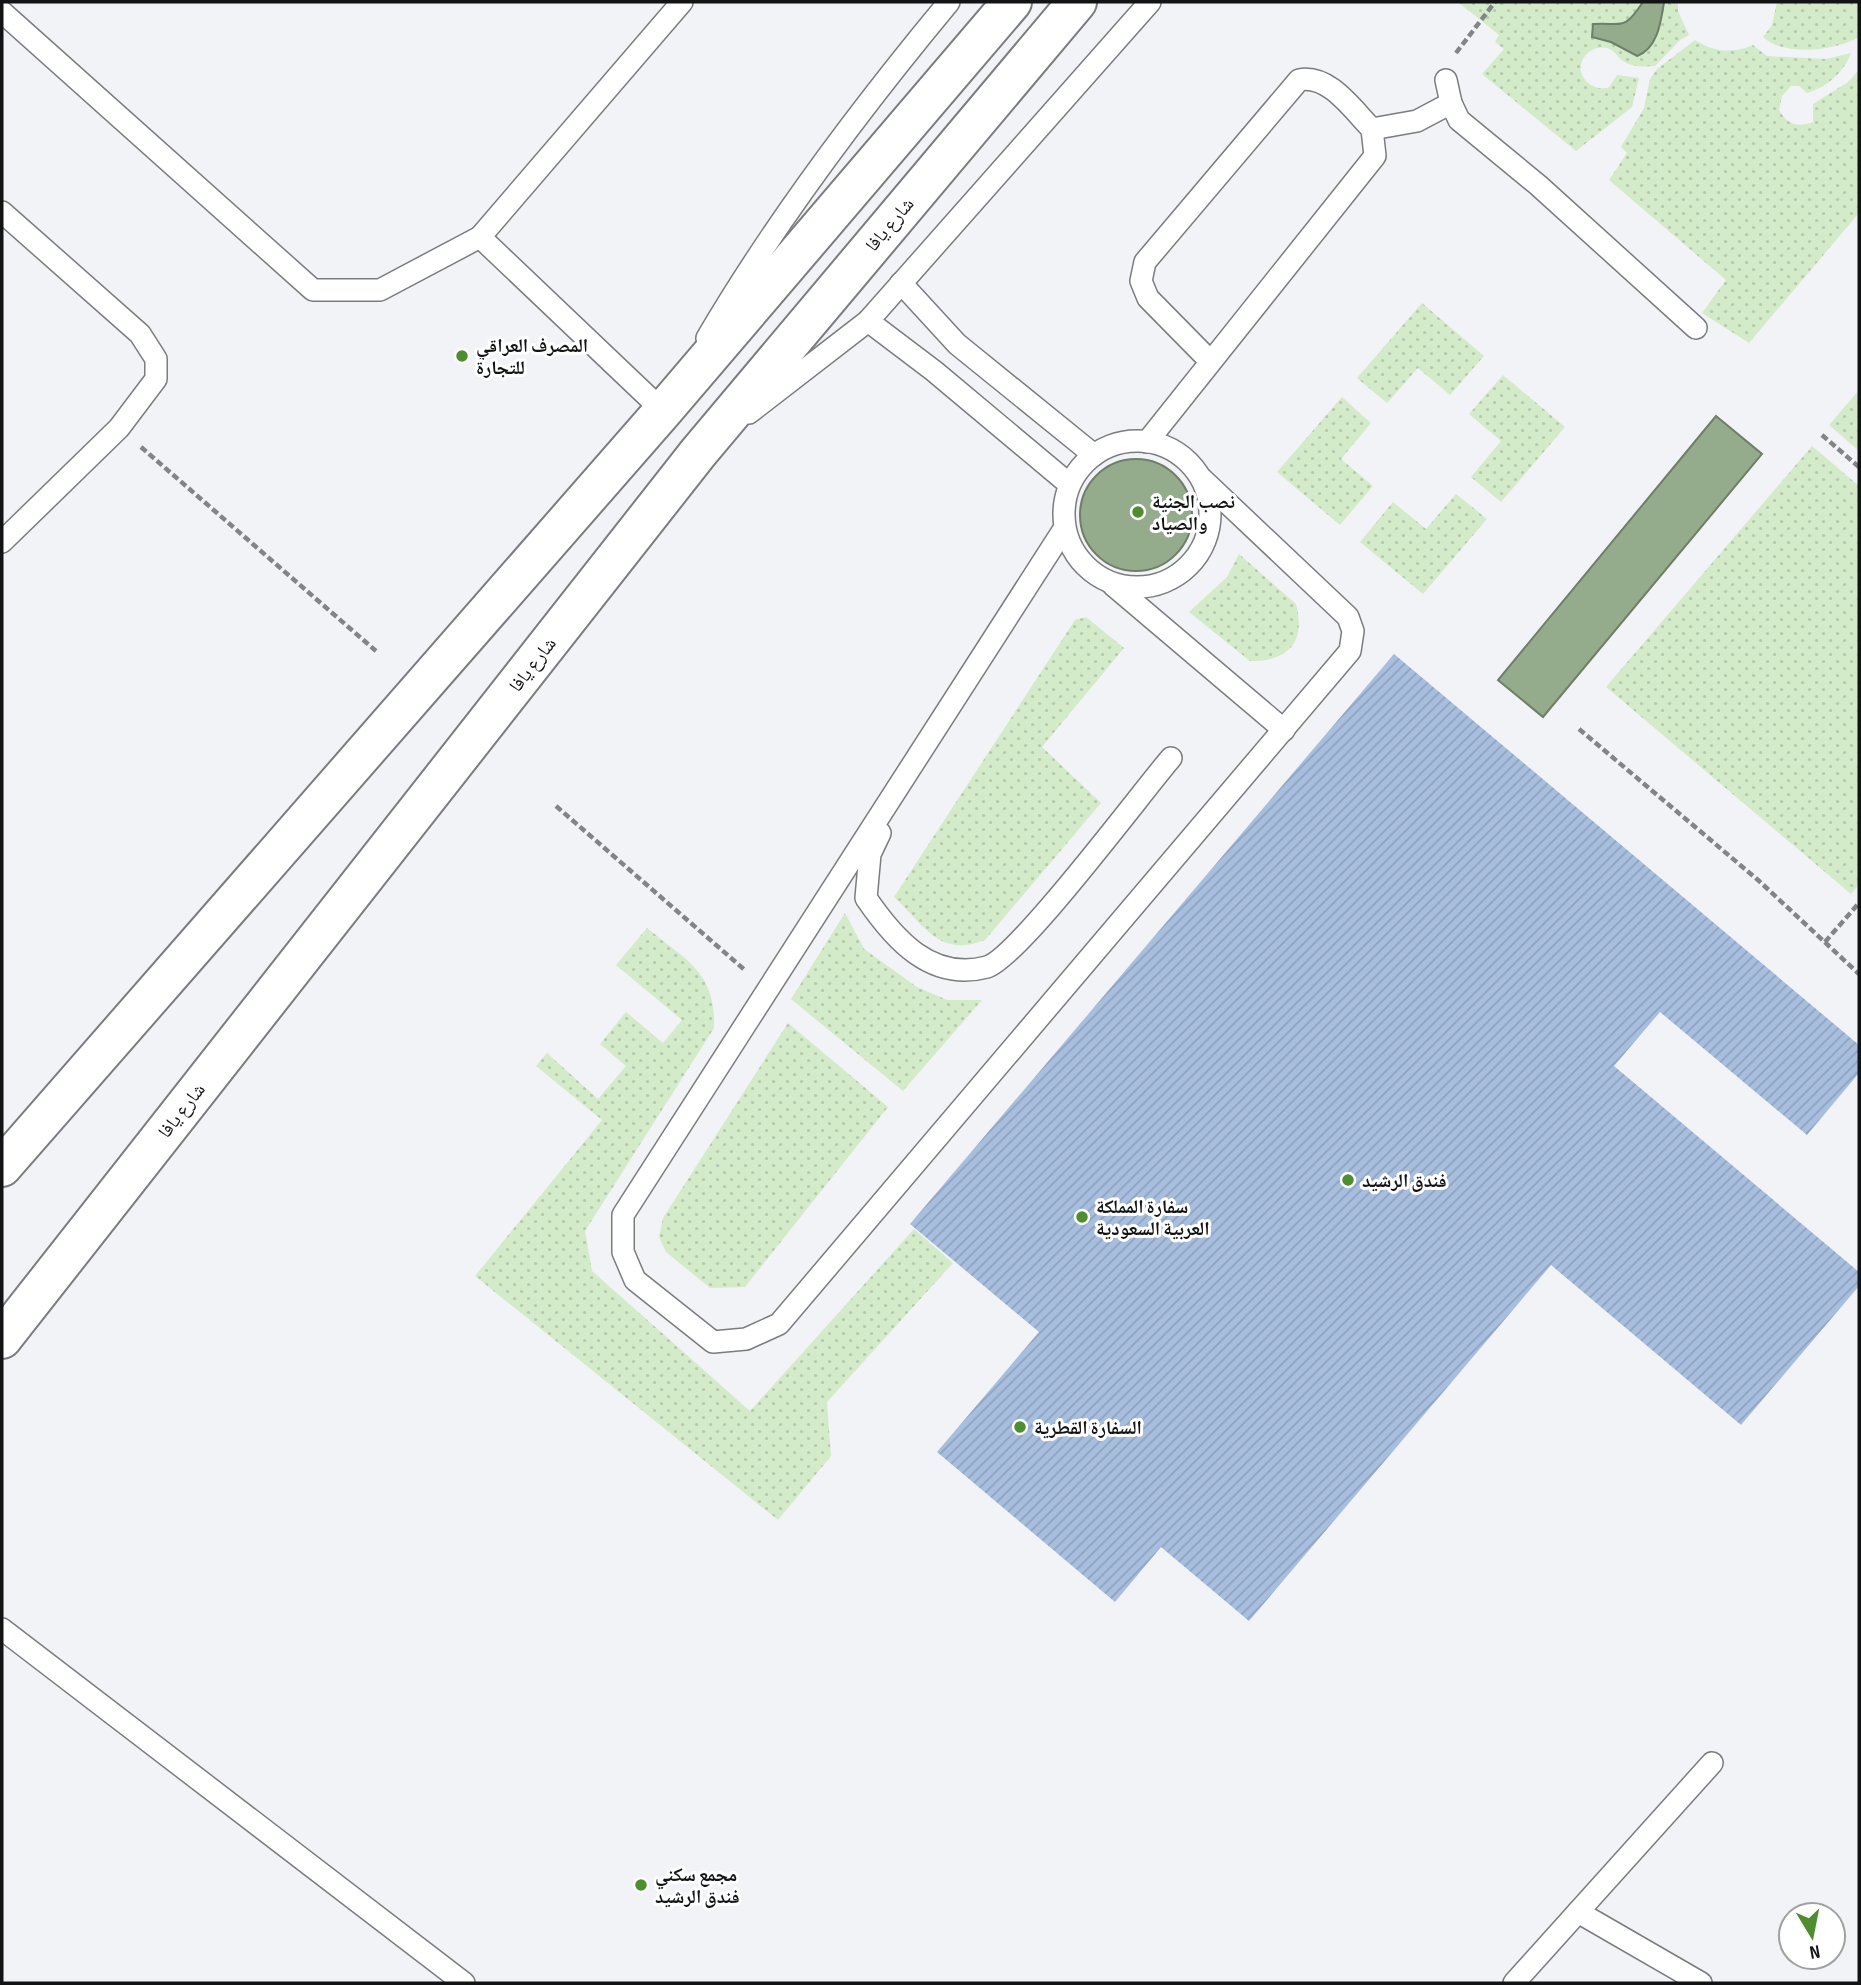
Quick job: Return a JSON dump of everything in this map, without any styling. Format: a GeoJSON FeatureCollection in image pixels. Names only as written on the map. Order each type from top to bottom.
{"type":"FeatureCollection","features":[{"type":"Feature","properties":{"kind":"highway"},"geometry":{"type":"LineString","coordinates":[[2,1167],[663,411],[1012,2]]}},
{"type":"Feature","properties":{"kind":"highway","name":"شارع يافا"},"geometry":{"type":"LineString","coordinates":[[2,1339],[698,453],[1076,2]]}},
{"type":"Feature","properties":{"kind":"lane"},"geometry":{"type":"LineString","coordinates":[[2,12],[313,290],[380,290],[480,237],[682,2]]}},
{"type":"Feature","properties":{"kind":"lane"},"geometry":{"type":"LineString","coordinates":[[480,237],[663,411],[778,226],[841,138],[948,2]]}},
{"type":"Feature","properties":{"kind":"lane"},"geometry":{"type":"LineString","coordinates":[[698,453],[868,321],[1150,2]]}},
{"type":"Feature","properties":{"kind":"lane"},"geometry":{"type":"LineString","coordinates":[[1147,442],[1375,156],[1372,129],[1327,85],[1311,78],[1298,80],[1145,262],[1141,281],[1148,298],[1210,361]]}},
{"type":"Feature","properties":{"kind":"lane"},"geometry":{"type":"LineString","coordinates":[[1446,80],[1451,103],[1459,120],[1538,186],[1696,328]]}},
{"type":"Feature","properties":{"kind":"lane"},"geometry":{"type":"LineString","coordinates":[[1372,129],[1417,121],[1451,103]]}},
{"type":"Feature","properties":{"kind":"lane"},"geometry":{"type":"LineString","coordinates":[[2,212],[140,334],[156,359],[156,379],[119,428],[2,542]]}},
{"type":"Feature","properties":{"kind":"lane"},"geometry":{"type":"LineString","coordinates":[[901,283],[957,344],[1094,455]]}},
{"type":"Feature","properties":{"kind":"lane"},"geometry":{"type":"LineString","coordinates":[[868,321],[934,371],[1069,484]]}},
{"type":"Feature","properties":{"kind":"lane"},"geometry":{"type":"LineString","coordinates":[[1064,529],[623,1215],[624,1252],[635,1280],[713,1342],[746,1339],[779,1324],[1284,730],[1350,651],[1353,631],[1348,617],[1202,480],[1188,461],[1169,448],[1147,442],[1110,446],[1094,455],[1069,484],[1064,506],[1064,529],[1073,552],[1090,571],[1112,584],[1284,730]]}},
{"type":"Feature","properties":{"kind":"lane"},"geometry":{"type":"LineString","coordinates":[[1112,584],[1137,588],[1162,584],[1184,572],[1201,552],[1210,529],[1211,504],[1202,480]]}},
{"type":"Feature","properties":{"kind":"lane"},"geometry":{"type":"LineString","coordinates":[[912,765],[870,854],[866,898],[890,932],[925,962],[953,970],[988,967],[1022,940],[1171,758]]}},
{"type":"Feature","properties":{"kind":"lane"},"geometry":{"type":"LineString","coordinates":[[2,1629],[464,1983]]}},
{"type":"Feature","properties":{"kind":"lane"},"geometry":{"type":"LineString","coordinates":[[1514,1983],[1712,1763]]}},
{"type":"Feature","properties":{"kind":"lane"},"geometry":{"type":"LineString","coordinates":[[1578,1912],[1701,1983]]}},
{"type":"Feature","properties":{"kind":"path"},"geometry":{"type":"LineString","coordinates":[[1446,80],[1458,49],[1495,2]]}},
{"type":"Feature","properties":{"kind":"path"},"geometry":{"type":"LineString","coordinates":[[119,428],[376,651]]}},
{"type":"Feature","properties":{"kind":"path"},"geometry":{"type":"LineString","coordinates":[[1822,435],[1859,467]]}},
{"type":"Feature","properties":{"kind":"path"},"geometry":{"type":"LineString","coordinates":[[1579,729],[1758,880],[1859,974]]}},
{"type":"Feature","properties":{"kind":"path"},"geometry":{"type":"LineString","coordinates":[[556,806],[768,989]]}},
{"type":"Feature","properties":{"kind":"path"},"geometry":{"type":"LineString","coordinates":[[1825,942],[1859,903]]}},
{"type":"Feature","properties":{"kind":"shaded area"},"geometry":{"type":"Polygon","coordinates":[[[1458,2],[1678,2],[1678,11],[1689,35],[1680,40],[1655,66],[1630,64],[1606,48],[1597,48],[1585,56],[1581,64],[1582,75],[1593,86],[1609,87],[1617,75],[1639,78],[1632,107],[1576,151],[1482,74],[1504,49],[1495,42],[1499,35],[1458,2]]]}},
{"type":"Feature","properties":{"kind":"shaded area"},"geometry":{"type":"Polygon","coordinates":[[[1643,2],[1664,2],[1657,33],[1650,47],[1644,52],[1637,56],[1611,42],[1592,37],[1593,24],[1626,22],[1643,2]]]}},
{"type":"Feature","properties":{"kind":"shaded area"},"geometry":{"type":"Polygon","coordinates":[[[1777,2],[1859,2],[1859,37],[1837,46],[1810,50],[1772,43],[1763,37],[1772,25],[1777,2]]]}},
{"type":"Feature","properties":{"kind":"shaded area"},"geometry":{"type":"Polygon","coordinates":[[[1695,40],[1723,50],[1738,50],[1753,45],[1767,56],[1826,59],[1851,53],[1834,78],[1821,87],[1807,93],[1799,86],[1791,86],[1782,96],[1779,110],[1785,119],[1797,125],[1813,122],[1813,104],[1848,82],[1859,70],[1859,213],[1749,343],[1702,313],[1726,280],[1609,180],[1627,153],[1621,147],[1644,108],[1650,79],[1657,69],[1695,40]]]}},
{"type":"Feature","properties":{"kind":"shaded area"},"geometry":{"type":"Polygon","coordinates":[[[1422,303],[1484,356],[1450,395],[1418,368],[1387,403],[1357,378],[1422,303]]]}},
{"type":"Feature","properties":{"kind":"shaded area"},"geometry":{"type":"Polygon","coordinates":[[[1503,375],[1565,427],[1501,502],[1471,477],[1501,441],[1469,414],[1503,375]]]}},
{"type":"Feature","properties":{"kind":"shaded area"},"geometry":{"type":"Polygon","coordinates":[[[1859,390],[1859,451],[1829,425],[1859,390]]]}},
{"type":"Feature","properties":{"kind":"shaded area"},"geometry":{"type":"Polygon","coordinates":[[[1342,397],[1371,423],[1341,459],[1373,486],[1340,525],[1277,472],[1342,397]]]}},
{"type":"Feature","properties":{"kind":"shaded area"},"geometry":{"type":"Polygon","coordinates":[[[1716,416],[1762,454],[1543,717],[1498,680],[1716,416]]]}},
{"type":"Feature","properties":{"kind":"shaded area"},"geometry":{"type":"Polygon","coordinates":[[[1812,446],[1859,486],[1859,884],[1851,894],[1606,687],[1812,446]]]}},
{"type":"Feature","properties":{"kind":"shaded area"},"geometry":{"type":"Polygon","coordinates":[[[1136,459],[1158,463],[1176,475],[1188,493],[1192,515],[1188,537],[1176,555],[1158,567],[1136,571],[1114,567],[1096,555],[1084,537],[1080,515],[1084,493],[1096,475],[1114,463],[1136,459]]]}},
{"type":"Feature","properties":{"kind":"shaded area"},"geometry":{"type":"Polygon","coordinates":[[[1456,494],[1487,519],[1423,594],[1360,542],[1393,502],[1426,529],[1456,494]]]}},
{"type":"Feature","properties":{"kind":"shaded area"},"geometry":{"type":"Polygon","coordinates":[[[1239,554],[1296,604],[1299,629],[1296,639],[1284,653],[1275,657],[1250,661],[1189,612],[1227,577],[1239,554]]]}},
{"type":"Feature","properties":{"kind":"shaded area"},"geometry":{"type":"Polygon","coordinates":[[[1086,617],[1124,648],[1042,747],[1101,803],[985,940],[969,945],[944,942],[924,928],[894,897],[1075,620],[1086,617]]]}},
{"type":"Feature","properties":{"kind":"shaded area"},"geometry":{"type":"Polygon","coordinates":[[[845,913],[864,949],[917,987],[947,1000],[982,1000],[903,1091],[791,999],[845,913]]]}},
{"type":"Feature","properties":{"kind":"shaded area"},"geometry":{"type":"Polygon","coordinates":[[[647,928],[686,959],[704,980],[710,993],[714,1028],[585,1231],[592,1271],[750,1411],[914,1229],[953,1263],[827,1402],[831,1456],[778,1520],[475,1276],[602,1120],[536,1066],[547,1053],[598,1099],[626,1066],[600,1044],[626,1012],[663,1043],[682,1020],[616,965],[647,928]]]}},
{"type":"Feature","properties":{"kind":"shaded area"},"geometry":{"type":"Polygon","coordinates":[[[788,1023],[888,1107],[745,1287],[710,1288],[666,1252],[659,1237],[663,1218],[788,1023]]]}},
{"type":"Feature","properties":{"kind":"building","name":"فندق الرشيد"},"geometry":{"type":"Polygon","coordinates":[[[1394,654],[1859,1045],[1859,1073],[1807,1135],[1660,1012],[1614,1066],[1859,1272],[1859,1286],[1741,1425],[1551,1265],[1249,1621],[1161,1547],[1115,1602],[937,1452],[1039,1332],[910,1224],[1394,654]]]}},
{"type":"Feature","properties":{"kind":"place","name":"المصرف العراقي للتجارة"},"geometry":{"type":"Point","coordinates":[462,356]}},
{"type":"Feature","properties":{"kind":"place","name":"نصب الجنية والصياد"},"geometry":{"type":"Point","coordinates":[1138,512]}},
{"type":"Feature","properties":{"kind":"place","name":"فندق الرشيد"},"geometry":{"type":"Point","coordinates":[1348,1180]}},
{"type":"Feature","properties":{"kind":"place","name":"سفارة المملكة العربية السعودية"},"geometry":{"type":"Point","coordinates":[1082,1217]}},
{"type":"Feature","properties":{"kind":"place","name":"السفارة القطرية"},"geometry":{"type":"Point","coordinates":[1020,1427]}},
{"type":"Feature","properties":{"kind":"place","name":"مجمع سكني فندق الرشيد"},"geometry":{"type":"Point","coordinates":[641,1885]}}]}
